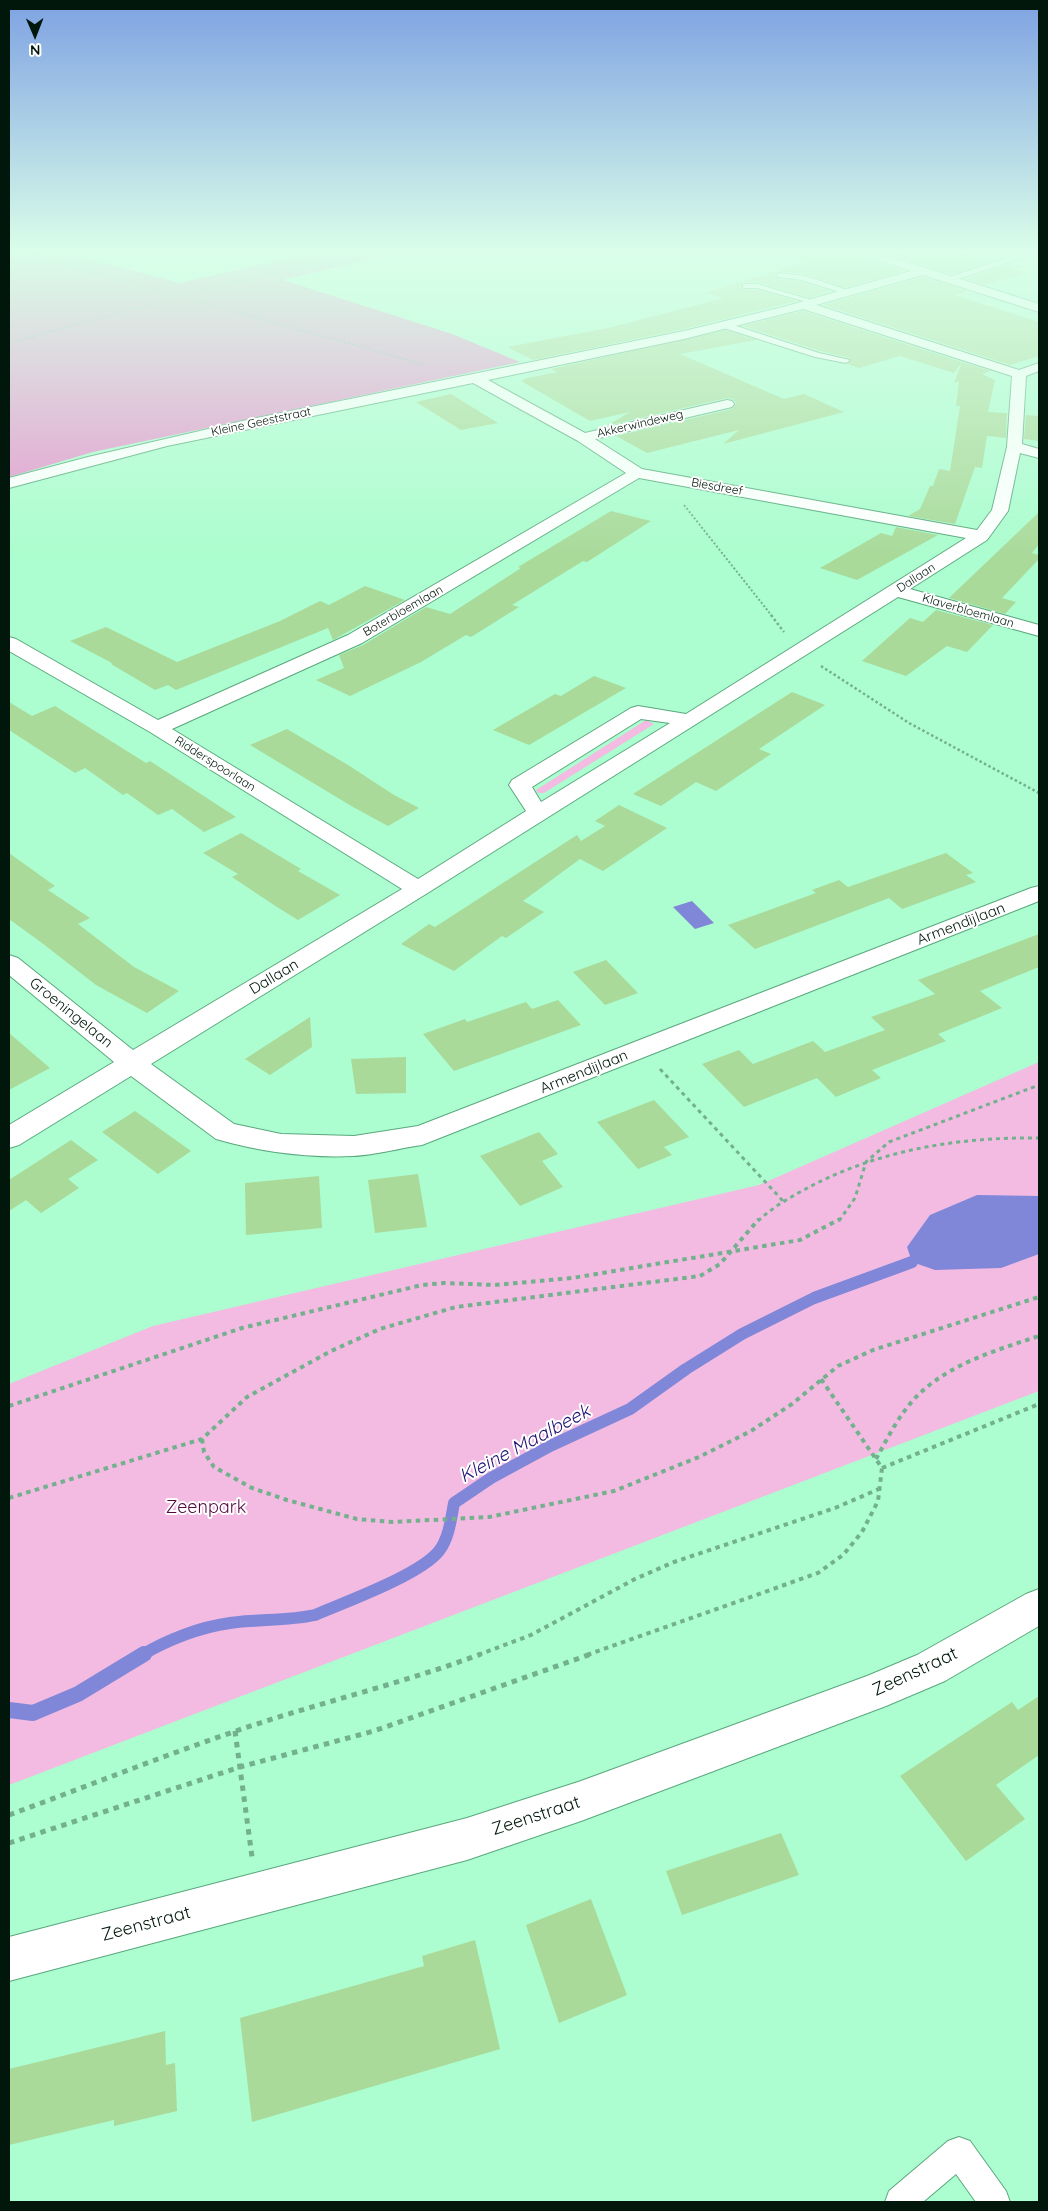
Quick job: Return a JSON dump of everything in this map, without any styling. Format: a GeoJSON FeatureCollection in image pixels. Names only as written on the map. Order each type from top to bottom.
{"type":"FeatureCollection","features":[{"type":"Feature","properties":{"kind":"street","name":"Kleine Geeststraat"},"geometry":{"type":"LineString","coordinates":[[9,483],[194,436],[606,351]]}},
{"type":"Feature","properties":{"kind":"street"},"geometry":{"type":"LineString","coordinates":[[951,351],[1019,374],[1039,367]]}},
{"type":"Feature","properties":{"kind":"street","name":"Dallaan"},"geometry":{"type":"LineString","coordinates":[[9,1138],[418,889],[800,652],[981,536],[1000,511],[1014,447],[1019,374]]}},
{"type":"Feature","properties":{"kind":"street","name":"Biesdreef"},"geometry":{"type":"LineString","coordinates":[[474,378],[583,438],[637,472],[981,536]]}},
{"type":"Feature","properties":{"kind":"street","name":"Akkerwindeweg"},"geometry":{"type":"LineString","coordinates":[[583,438],[726,404]]}},
{"type":"Feature","properties":{"kind":"street"},"geometry":{"type":"LineString","coordinates":[[1014,447],[1039,454]]}},
{"type":"Feature","properties":{"kind":"street","name":"Boterbloemlaan"},"geometry":{"type":"LineString","coordinates":[[157,728],[355,639],[637,472]]}},
{"type":"Feature","properties":{"kind":"street","name":"Klaverbloemlaan"},"geometry":{"type":"LineString","coordinates":[[896,591],[1039,631]]}},
{"type":"Feature","properties":{"kind":"street","name":"Ridderspoorlaan"},"geometry":{"type":"LineString","coordinates":[[9,643],[157,728],[418,889]]}},
{"type":"Feature","properties":{"kind":"street"},"geometry":{"type":"LineString","coordinates":[[538,813],[520,786],[638,712],[688,720]]}},
{"type":"Feature","properties":{"kind":"street","name":"Armendijlaan"},"geometry":{"type":"LineString","coordinates":[[132,1063],[226,1132],[281,1144],[354,1146],[422,1135],[1039,893]]}},
{"type":"Feature","properties":{"kind":"street","name":"Groeningelaan"},"geometry":{"type":"LineString","coordinates":[[9,963],[132,1063]]}},
{"type":"Feature","properties":{"kind":"street","name":"Zeenstraat"},"geometry":{"type":"LineString","coordinates":[[9,1959],[467,1838],[581,1802],[872,1693],[931,1668],[1039,1606]]}},
{"type":"Feature","properties":{"kind":"lane"},"geometry":{"type":"LineString","coordinates":[[803,351],[818,356],[846,360]]}},
{"type":"Feature","properties":{"kind":"lane"},"geometry":{"type":"LineString","coordinates":[[900,2202],[959,2152],[995,2202]]}},
{"type":"Feature","properties":{"kind":"path"},"geometry":{"type":"LineString","coordinates":[[378,351],[474,378]]}},
{"type":"Feature","properties":{"kind":"path"},"geometry":{"type":"LineString","coordinates":[[642,1049],[784,1202]]}},
{"type":"Feature","properties":{"kind":"path"},"geometry":{"type":"LineString","coordinates":[[9,1406],[242,1328],[422,1285],[444,1283],[495,1285],[572,1278],[800,1240],[820,1232],[839,1221],[855,1198],[866,1162],[889,1142],[1039,1085]]}},
{"type":"Feature","properties":{"kind":"path"},"geometry":{"type":"LineString","coordinates":[[9,1498],[202,1439],[247,1397],[324,1355],[380,1329],[456,1306],[700,1276],[713,1271],[767,1213],[819,1182],[866,1162],[947,1142],[989,1138],[1039,1138]]}},
{"type":"Feature","properties":{"kind":"path"},"geometry":{"type":"LineString","coordinates":[[202,1439],[204,1452],[214,1467],[252,1488],[287,1500],[357,1519],[424,1522],[489,1518],[614,1491],[699,1457],[751,1431],[792,1404],[838,1366],[873,1350],[1039,1297]]}},
{"type":"Feature","properties":{"kind":"path"},"geometry":{"type":"LineString","coordinates":[[876,1459],[903,1413],[919,1394],[936,1380],[962,1366],[1039,1336]]}},
{"type":"Feature","properties":{"kind":"path"},"geometry":{"type":"LineString","coordinates":[[9,1843],[240,1767],[374,1731],[818,1573],[842,1555],[862,1532],[878,1500],[882,1468],[821,1379]]}},
{"type":"Feature","properties":{"kind":"path"},"geometry":{"type":"LineString","coordinates":[[882,1468],[1039,1404]]}},
{"type":"Feature","properties":{"kind":"path"},"geometry":{"type":"LineString","coordinates":[[9,1815],[303,1709],[433,1672],[531,1635],[635,1579],[674,1562],[835,1508],[879,1489]]}},
{"type":"Feature","properties":{"kind":"path"},"geometry":{"type":"LineString","coordinates":[[235,1732],[257,1894]]}},
{"type":"Feature","properties":{"kind":"green space"},"geometry":{"type":"Polygon","coordinates":[[[646,720],[654,724],[544,793],[538,793],[536,790],[646,720]]]}},
{"type":"Feature","properties":{"kind":"green space","name":"Zeenpark"},"geometry":{"type":"Polygon","coordinates":[[[1039,1062],[1039,1391],[9,1785],[9,1384],[153,1326],[759,1185],[1039,1062]]]}},
{"type":"Feature","properties":{"kind":"shaded area"},"geometry":{"type":"Polygon","coordinates":[[[9,351],[494,351],[520,362],[93,452],[9,477],[9,351]]]}},
{"type":"Feature","properties":{"kind":"water"},"geometry":{"type":"Polygon","coordinates":[[[692,901],[714,923],[695,929],[673,907],[692,901]]]}},
{"type":"Feature","properties":{"kind":"water"},"geometry":{"type":"Polygon","coordinates":[[[977,1195],[1039,1196],[1039,1254],[1001,1268],[935,1270],[912,1262],[907,1247],[930,1215],[977,1195]]]}},
{"type":"Feature","properties":{"kind":"building"},"geometry":{"type":"Polygon","coordinates":[[[515,351],[576,351],[533,360],[515,351]]]}},
{"type":"Feature","properties":{"kind":"building"},"geometry":{"type":"Polygon","coordinates":[[[631,351],[696,351],[680,354],[784,399],[804,394],[844,412],[723,444],[739,430],[647,453],[616,436],[732,409],[736,403],[732,399],[727,398],[606,426],[630,412],[590,421],[521,381],[557,372],[551,369],[631,351]]]}},
{"type":"Feature","properties":{"kind":"building"},"geometry":{"type":"Polygon","coordinates":[[[821,351],[928,351],[962,362],[954,373],[900,356],[859,368],[847,364],[852,360],[821,351]]]}},
{"type":"Feature","properties":{"kind":"building"},"geometry":{"type":"Polygon","coordinates":[[[967,351],[1039,351],[1039,356],[1010,365],[967,351]]]}},
{"type":"Feature","properties":{"kind":"building"},"geometry":{"type":"Polygon","coordinates":[[[962,362],[991,371],[982,374],[995,380],[988,412],[1007,413],[1006,438],[987,436],[982,468],[975,467],[955,524],[908,516],[920,509],[930,486],[933,486],[939,469],[950,471],[960,406],[956,406],[959,381],[954,383],[962,362]]]}},
{"type":"Feature","properties":{"kind":"building"},"geometry":{"type":"Polygon","coordinates":[[[451,394],[498,423],[461,430],[416,402],[451,394]]]}},
{"type":"Feature","properties":{"kind":"building"},"geometry":{"type":"Polygon","coordinates":[[[1026,415],[1039,416],[1039,441],[1024,439],[1026,415]]]}},
{"type":"Feature","properties":{"kind":"building"},"geometry":{"type":"Polygon","coordinates":[[[611,511],[651,521],[587,562],[583,561],[512,605],[519,607],[471,637],[466,635],[421,662],[350,696],[316,680],[344,668],[339,655],[363,645],[426,607],[450,614],[521,568],[518,567],[611,511]]]}},
{"type":"Feature","properties":{"kind":"building"},"geometry":{"type":"Polygon","coordinates":[[[1039,512],[1039,544],[1032,553],[1039,555],[1039,559],[1002,598],[1016,602],[1005,614],[949,598],[1039,512]]]}},
{"type":"Feature","properties":{"kind":"building"},"geometry":{"type":"Polygon","coordinates":[[[896,527],[938,535],[857,580],[820,568],[881,533],[892,536],[896,527]]]}},
{"type":"Feature","properties":{"kind":"building"},"geometry":{"type":"Polygon","coordinates":[[[365,586],[405,600],[333,640],[328,628],[176,690],[168,685],[155,690],[112,663],[70,641],[106,627],[177,662],[280,621],[320,601],[329,605],[365,586]]]}},
{"type":"Feature","properties":{"kind":"building"},"geometry":{"type":"Polygon","coordinates":[[[936,610],[993,625],[967,652],[947,646],[906,676],[862,661],[910,618],[923,622],[936,610]]]}},
{"type":"Feature","properties":{"kind":"building"},"geometry":{"type":"Polygon","coordinates":[[[594,676],[626,688],[529,745],[493,730],[555,694],[561,696],[594,676]]]}},
{"type":"Feature","properties":{"kind":"building"},"geometry":{"type":"Polygon","coordinates":[[[792,692],[825,705],[759,749],[771,754],[716,791],[696,782],[661,806],[633,794],[792,692]]]}},
{"type":"Feature","properties":{"kind":"building"},"geometry":{"type":"Polygon","coordinates":[[[9,702],[32,716],[55,706],[146,763],[150,761],[236,817],[204,832],[172,809],[158,815],[127,793],[123,795],[85,768],[75,773],[9,730],[9,702]]]}},
{"type":"Feature","properties":{"kind":"building"},"geometry":{"type":"Polygon","coordinates":[[[287,729],[394,795],[419,808],[388,826],[250,745],[287,729]]]}},
{"type":"Feature","properties":{"kind":"building"},"geometry":{"type":"Polygon","coordinates":[[[619,805],[667,828],[603,871],[580,859],[523,901],[544,912],[506,938],[502,936],[454,971],[401,944],[429,924],[435,927],[577,835],[581,841],[605,826],[595,821],[619,805]]]}},
{"type":"Feature","properties":{"kind":"building"},"geometry":{"type":"Polygon","coordinates":[[[241,833],[301,869],[298,871],[340,895],[298,920],[277,907],[232,877],[238,874],[203,853],[241,833]]]}},
{"type":"Feature","properties":{"kind":"building"},"geometry":{"type":"Polygon","coordinates":[[[9,853],[55,886],[48,890],[90,918],[78,924],[134,967],[179,991],[147,1013],[96,985],[9,919],[9,853]]]}},
{"type":"Feature","properties":{"kind":"building"},"geometry":{"type":"Polygon","coordinates":[[[946,853],[973,873],[966,875],[976,882],[902,909],[889,898],[755,949],[728,925],[816,893],[812,890],[839,880],[848,887],[946,853]]]}},
{"type":"Feature","properties":{"kind":"building"},"geometry":{"type":"Polygon","coordinates":[[[1039,934],[1039,967],[980,991],[1002,1008],[938,1034],[946,1041],[872,1070],[881,1078],[836,1097],[817,1078],[744,1107],[702,1064],[739,1050],[753,1064],[813,1041],[825,1052],[885,1030],[871,1017],[935,994],[918,980],[1039,934]]]}},
{"type":"Feature","properties":{"kind":"building"},"geometry":{"type":"Polygon","coordinates":[[[606,960],[638,993],[605,1005],[573,972],[606,960]]]}},
{"type":"Feature","properties":{"kind":"building"},"geometry":{"type":"Polygon","coordinates":[[[558,1000],[581,1025],[454,1071],[423,1034],[465,1019],[467,1022],[526,1002],[532,1009],[558,1000]]]}},
{"type":"Feature","properties":{"kind":"building"},"geometry":{"type":"Polygon","coordinates":[[[310,1017],[312,1047],[270,1075],[245,1059],[310,1017]]]}},
{"type":"Feature","properties":{"kind":"building"},"geometry":{"type":"Polygon","coordinates":[[[9,1033],[50,1068],[9,1090],[9,1033]]]}},
{"type":"Feature","properties":{"kind":"building"},"geometry":{"type":"Polygon","coordinates":[[[406,1057],[406,1093],[356,1094],[351,1059],[406,1057]]]}},
{"type":"Feature","properties":{"kind":"building"},"geometry":{"type":"Polygon","coordinates":[[[654,1100],[689,1137],[664,1147],[672,1155],[638,1169],[597,1122],[654,1100]]]}},
{"type":"Feature","properties":{"kind":"building"},"geometry":{"type":"Polygon","coordinates":[[[135,1111],[191,1151],[158,1174],[102,1132],[135,1111]]]}},
{"type":"Feature","properties":{"kind":"building"},"geometry":{"type":"Polygon","coordinates":[[[539,1132],[558,1154],[542,1161],[563,1187],[520,1206],[480,1156],[539,1132]]]}},
{"type":"Feature","properties":{"kind":"building"},"geometry":{"type":"Polygon","coordinates":[[[71,1140],[98,1160],[68,1179],[79,1188],[41,1213],[26,1200],[9,1211],[9,1180],[71,1140]]]}},
{"type":"Feature","properties":{"kind":"building"},"geometry":{"type":"Polygon","coordinates":[[[418,1174],[427,1227],[375,1233],[368,1180],[418,1174]]]}},
{"type":"Feature","properties":{"kind":"building"},"geometry":{"type":"Polygon","coordinates":[[[319,1176],[322,1228],[246,1235],[245,1183],[319,1176]]]}},
{"type":"Feature","properties":{"kind":"building"},"geometry":{"type":"Polygon","coordinates":[[[1039,1696],[1039,1755],[996,1785],[1025,1819],[966,1861],[900,1776],[1012,1702],[1018,1710],[1039,1696]]]}},
{"type":"Feature","properties":{"kind":"building"},"geometry":{"type":"Polygon","coordinates":[[[781,1833],[799,1875],[682,1915],[666,1871],[781,1833]]]}},
{"type":"Feature","properties":{"kind":"building"},"geometry":{"type":"Polygon","coordinates":[[[591,1899],[627,1995],[559,2023],[526,1925],[591,1899]]]}},
{"type":"Feature","properties":{"kind":"building"},"geometry":{"type":"Polygon","coordinates":[[[475,1940],[500,2049],[252,2122],[240,2018],[424,1966],[422,1956],[475,1940]]]}},
{"type":"Feature","properties":{"kind":"building"},"geometry":{"type":"Polygon","coordinates":[[[165,2031],[166,2065],[175,2063],[177,2111],[114,2126],[114,2120],[9,2145],[9,2069],[165,2031]]]}},
{"type":"Feature","properties":{"kind":"waterway","name":"Kleine Maalbeek"},"geometry":{"type":"LineString","coordinates":[[142,1655],[184,1635],[219,1625],[315,1615],[399,1578],[416,1569],[439,1551],[451,1522],[454,1503],[491,1478],[550,1446],[630,1409],[686,1369],[742,1334],[814,1298],[912,1262]]}},
{"type":"Feature","properties":{"kind":"waterway","name":"Kleine Maalbeek"},"geometry":{"type":"LineString","coordinates":[[9,1710],[33,1713],[78,1694],[144,1654]]}}]}
